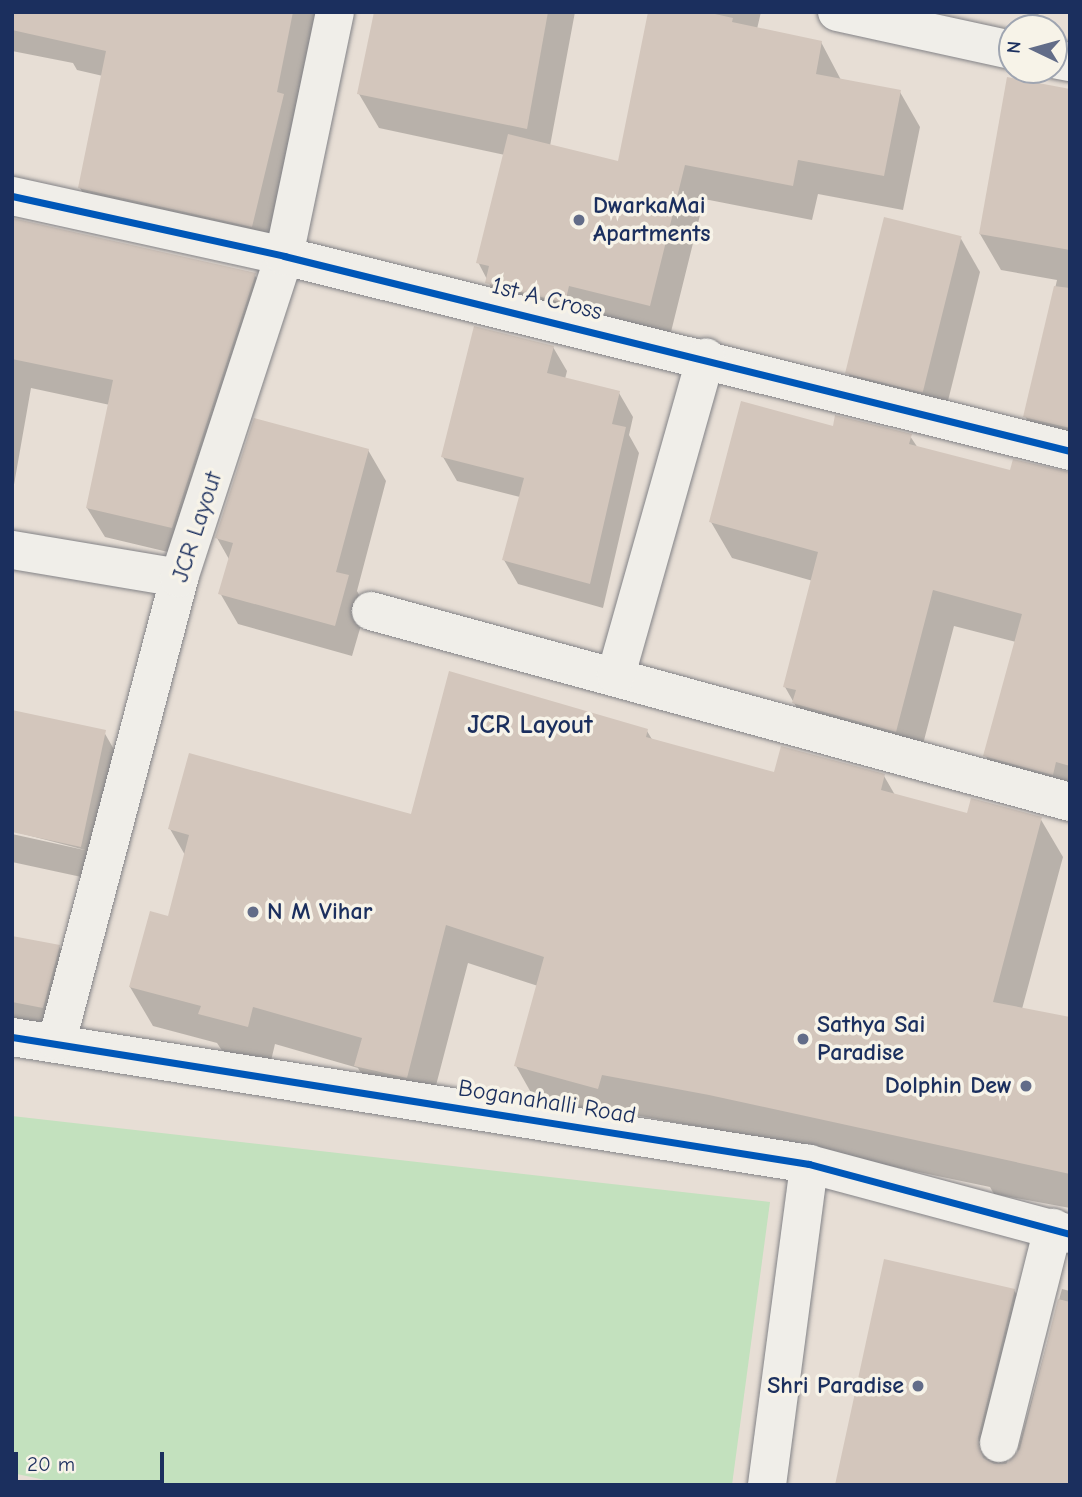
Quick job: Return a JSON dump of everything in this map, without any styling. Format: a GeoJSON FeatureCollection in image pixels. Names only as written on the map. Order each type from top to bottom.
{"type":"FeatureCollection","features":[{"type":"Feature","properties":{"kind":"street","name":"JCR Layout"},"geometry":{"type":"LineString","coordinates":[[57,1041],[180,578],[284,256],[335,12]]}},
{"type":"Feature","properties":{"kind":"street"},"geometry":{"type":"LineString","coordinates":[[837,12],[998,47]]}},
{"type":"Feature","properties":{"kind":"street","name":"1st A Cross"},"geometry":{"type":"LineString","coordinates":[[12,196],[284,256],[706,358],[1070,451]]}},
{"type":"Feature","properties":{"kind":"street"},"geometry":{"type":"LineString","coordinates":[[616,676],[706,358]]}},
{"type":"Feature","properties":{"kind":"street"},"geometry":{"type":"LineString","coordinates":[[12,550],[180,578]]}},
{"type":"Feature","properties":{"kind":"street"},"geometry":{"type":"LineString","coordinates":[[371,611],[1070,802]]}},
{"type":"Feature","properties":{"kind":"street","name":"Boganahalli Road"},"geometry":{"type":"LineString","coordinates":[[12,1037],[57,1041],[809,1164],[1061,1231]]}},
{"type":"Feature","properties":{"kind":"street"},"geometry":{"type":"LineString","coordinates":[[767,1485],[809,1164]]}},
{"type":"Feature","properties":{"kind":"street"},"geometry":{"type":"LineString","coordinates":[[999,1443],[1061,1231]]}},
{"type":"Feature","properties":{"kind":"green space"},"geometry":{"type":"Polygon","coordinates":[[[12,1116],[770,1202],[732,1485],[69,1485],[12,1473],[12,1116]]]}},
{"type":"Feature","properties":{"kind":"building"},"geometry":{"type":"Polygon","coordinates":[[[12,12],[293,12],[277,92],[284,94],[252,227],[78,188],[106,51],[12,30],[12,12]]]}},
{"type":"Feature","properties":{"kind":"building"},"geometry":{"type":"Polygon","coordinates":[[[374,12],[548,12],[527,129],[357,94],[374,12]]]}},
{"type":"Feature","properties":{"kind":"building"},"geometry":{"type":"Polygon","coordinates":[[[648,12],[706,12],[733,18],[732,22],[822,41],[816,74],[901,90],[884,176],[798,160],[793,186],[685,165],[650,306],[569,286],[565,303],[485,283],[489,266],[476,263],[508,134],[618,161],[648,12]]]}},
{"type":"Feature","properties":{"kind":"building"},"geometry":{"type":"Polygon","coordinates":[[[1006,84],[1044,84],[1070,89],[1070,250],[979,234],[1006,84]]]}},
{"type":"Feature","properties":{"kind":"building"},"geometry":{"type":"Polygon","coordinates":[[[884,217],[962,236],[923,393],[845,373],[884,217]]]}},
{"type":"Feature","properties":{"kind":"building"},"geometry":{"type":"Polygon","coordinates":[[[12,218],[256,273],[172,528],[86,508],[113,380],[12,359],[12,218]]]}},
{"type":"Feature","properties":{"kind":"building"},"geometry":{"type":"Polygon","coordinates":[[[1054,286],[1070,288],[1070,428],[1023,417],[1054,286]]]}},
{"type":"Feature","properties":{"kind":"building"},"geometry":{"type":"Polygon","coordinates":[[[474,326],[554,346],[547,373],[620,391],[612,424],[626,427],[590,584],[502,560],[524,478],[441,457],[474,326]]]}},
{"type":"Feature","properties":{"kind":"building"},"geometry":{"type":"Polygon","coordinates":[[[741,401],[833,426],[835,415],[912,434],[909,444],[1010,470],[1013,459],[1070,472],[1070,766],[1056,762],[1053,775],[983,756],[1022,614],[933,590],[896,732],[792,703],[796,690],[783,687],[818,552],[709,522],[741,401]]]}},
{"type":"Feature","properties":{"kind":"building"},"geometry":{"type":"Polygon","coordinates":[[[254,418],[369,449],[336,572],[349,575],[335,626],[218,594],[233,543],[215,538],[254,418]]]}},
{"type":"Feature","properties":{"kind":"building"},"geometry":{"type":"Polygon","coordinates":[[[449,671],[648,729],[646,737],[774,772],[781,746],[885,774],[881,790],[967,813],[971,798],[1042,817],[993,1002],[1070,1017],[1070,1174],[709,1095],[602,1075],[598,1089],[514,1066],[544,957],[446,925],[407,1078],[354,1066],[362,1038],[253,1007],[248,1027],[198,1014],[201,1006],[129,987],[150,911],[168,916],[189,835],[168,829],[189,753],[411,814],[449,671]]]}},
{"type":"Feature","properties":{"kind":"building"},"geometry":{"type":"Polygon","coordinates":[[[12,710],[106,730],[81,847],[12,832],[12,710]]]}},
{"type":"Feature","properties":{"kind":"building"},"geometry":{"type":"Polygon","coordinates":[[[12,936],[60,945],[43,1008],[12,1002],[12,936]]]}},
{"type":"Feature","properties":{"kind":"building","name":"Shri Paradise"},"geometry":{"type":"Polygon","coordinates":[[[884,1259],[1015,1289],[978,1438],[983,1458],[994,1464],[1006,1464],[1020,1449],[1058,1299],[1070,1302],[1070,1485],[835,1485],[884,1259]]]}},
{"type":"Feature","properties":{"kind":"cycle path"},"geometry":{"type":"LineString","coordinates":[[12,196],[284,256],[1070,451]]}},
{"type":"Feature","properties":{"kind":"cycle path"},"geometry":{"type":"LineString","coordinates":[[12,1037],[809,1164],[1070,1234]]}},
{"type":"Feature","properties":{"kind":"place","name":"DwarkaMai Apartments"},"geometry":{"type":"Point","coordinates":[579,220]}},
{"type":"Feature","properties":{"kind":"place","name":"N M Vihar"},"geometry":{"type":"Point","coordinates":[253,912]}},
{"type":"Feature","properties":{"kind":"place","name":"Sathya Sai Paradise"},"geometry":{"type":"Point","coordinates":[803,1039]}},
{"type":"Feature","properties":{"kind":"place","name":"Dolphin Dew"},"geometry":{"type":"Point","coordinates":[1026,1086]}},
{"type":"Feature","properties":{"kind":"place","name":"Shri Paradise"},"geometry":{"type":"Point","coordinates":[918,1386]}},
{"type":"Feature","properties":{"kind":"district","name":"JCR Layout"},"geometry":{"type":"Point","coordinates":[530,726]}}]}
